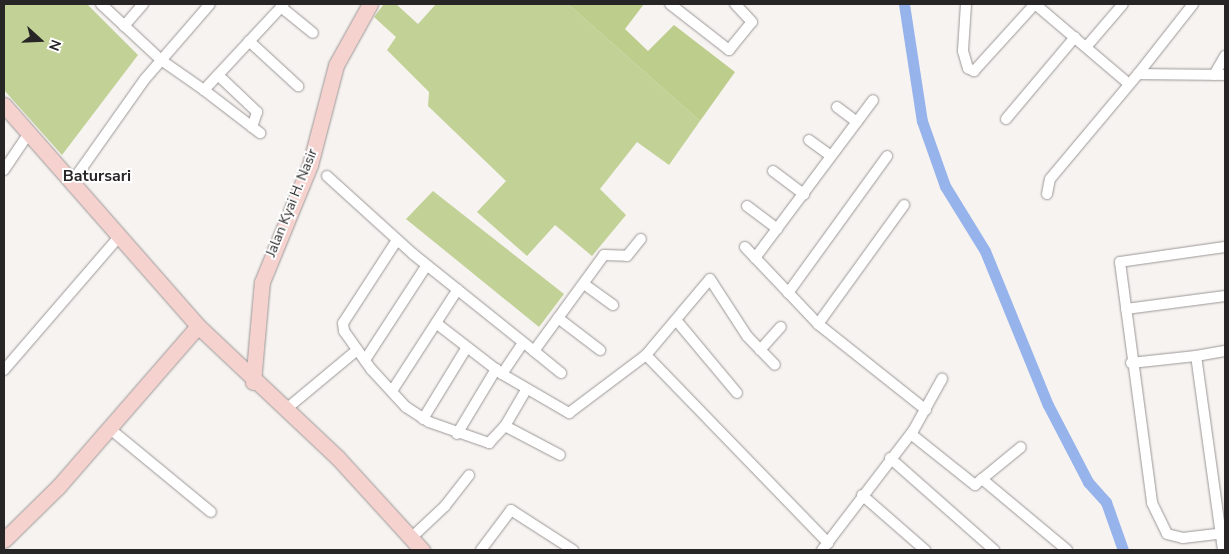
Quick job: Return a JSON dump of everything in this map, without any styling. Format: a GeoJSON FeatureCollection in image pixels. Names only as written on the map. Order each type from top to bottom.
{"type":"FeatureCollection","features":[{"type":"Feature","properties":{"kind":"main road","name":"Jalan Kyai H. Nasir"},"geometry":{"type":"LineString","coordinates":[[253,382],[262,282],[310,165],[336,65],[370,4]]}},
{"type":"Feature","properties":{"kind":"main road"},"geometry":{"type":"LineString","coordinates":[[4,104],[198,326],[253,382],[338,458],[422,550]]}},
{"type":"Feature","properties":{"kind":"main road"},"geometry":{"type":"LineString","coordinates":[[4,540],[58,487],[198,326]]}},
{"type":"Feature","properties":{"kind":"street"},"geometry":{"type":"LineString","coordinates":[[101,4],[161,60],[260,133]]}},
{"type":"Feature","properties":{"kind":"street"},"geometry":{"type":"LineString","coordinates":[[124,26],[144,4]]}},
{"type":"Feature","properties":{"kind":"street"},"geometry":{"type":"LineString","coordinates":[[72,182],[161,60],[210,4]]}},
{"type":"Feature","properties":{"kind":"street"},"geometry":{"type":"LineString","coordinates":[[670,4],[728,50],[752,22],[735,4]]}},
{"type":"Feature","properties":{"kind":"street"},"geometry":{"type":"LineString","coordinates":[[966,4],[963,51],[968,68],[974,71],[1035,4],[1047,7],[1075,37],[1129,84]]}},
{"type":"Feature","properties":{"kind":"street"},"geometry":{"type":"LineString","coordinates":[[1087,46],[1123,4]]}},
{"type":"Feature","properties":{"kind":"street"},"geometry":{"type":"LineString","coordinates":[[1047,194],[1050,179],[1138,74],[1190,5]]}},
{"type":"Feature","properties":{"kind":"street"},"geometry":{"type":"LineString","coordinates":[[204,90],[282,6],[314,33]]}},
{"type":"Feature","properties":{"kind":"street"},"geometry":{"type":"LineString","coordinates":[[1006,120],[1075,37]]}},
{"type":"Feature","properties":{"kind":"street"},"geometry":{"type":"LineString","coordinates":[[249,41],[298,86]]}},
{"type":"Feature","properties":{"kind":"street"},"geometry":{"type":"LineString","coordinates":[[1138,74],[1220,75],[1225,56]]}},
{"type":"Feature","properties":{"kind":"street"},"geometry":{"type":"LineString","coordinates":[[218,74],[257,112],[252,127]]}},
{"type":"Feature","properties":{"kind":"street"},"geometry":{"type":"LineString","coordinates":[[755,258],[873,100]]}},
{"type":"Feature","properties":{"kind":"street"},"geometry":{"type":"LineString","coordinates":[[837,107],[857,122]]}},
{"type":"Feature","properties":{"kind":"street"},"geometry":{"type":"LineString","coordinates":[[4,170],[29,133]]}},
{"type":"Feature","properties":{"kind":"street"},"geometry":{"type":"LineString","coordinates":[[809,140],[831,156]]}},
{"type":"Feature","properties":{"kind":"street"},"geometry":{"type":"LineString","coordinates":[[788,293],[887,156]]}},
{"type":"Feature","properties":{"kind":"street"},"geometry":{"type":"LineString","coordinates":[[773,171],[804,194]]}},
{"type":"Feature","properties":{"kind":"street"},"geometry":{"type":"LineString","coordinates":[[327,176],[397,240],[561,373]]}},
{"type":"Feature","properties":{"kind":"street"},"geometry":{"type":"LineString","coordinates":[[818,324],[904,205]]}},
{"type":"Feature","properties":{"kind":"street"},"geometry":{"type":"LineString","coordinates":[[747,206],[777,229]]}},
{"type":"Feature","properties":{"kind":"street"},"geometry":{"type":"LineString","coordinates":[[4,370],[119,237]]}},
{"type":"Feature","properties":{"kind":"street"},"geometry":{"type":"LineString","coordinates":[[534,351],[604,255],[626,256],[641,239]]}},
{"type":"Feature","properties":{"kind":"street"},"geometry":{"type":"LineString","coordinates":[[397,240],[344,323],[344,331],[365,360],[392,391],[423,419],[457,434],[490,443],[505,426],[526,390]]}},
{"type":"Feature","properties":{"kind":"street"},"geometry":{"type":"LineString","coordinates":[[745,247],[818,324],[926,410]]}},
{"type":"Feature","properties":{"kind":"street"},"geometry":{"type":"LineString","coordinates":[[1223,533],[1183,538],[1167,534],[1152,503],[1131,364],[1120,262],[1225,247]]}},
{"type":"Feature","properties":{"kind":"street"},"geometry":{"type":"LineString","coordinates":[[365,360],[427,265]]}},
{"type":"Feature","properties":{"kind":"street"},"geometry":{"type":"LineString","coordinates":[[436,323],[526,390],[564,412],[574,413],[646,355],[710,279],[760,350],[775,365]]}},
{"type":"Feature","properties":{"kind":"street"},"geometry":{"type":"LineString","coordinates":[[584,284],[613,305]]}},
{"type":"Feature","properties":{"kind":"street"},"geometry":{"type":"LineString","coordinates":[[392,391],[458,289]]}},
{"type":"Feature","properties":{"kind":"street"},"geometry":{"type":"LineString","coordinates":[[1126,309],[1225,296]]}},
{"type":"Feature","properties":{"kind":"street"},"geometry":{"type":"LineString","coordinates":[[558,318],[600,350]]}},
{"type":"Feature","properties":{"kind":"street"},"geometry":{"type":"LineString","coordinates":[[676,320],[737,393]]}},
{"type":"Feature","properties":{"kind":"street"},"geometry":{"type":"LineString","coordinates":[[760,350],[781,328]]}},
{"type":"Feature","properties":{"kind":"street"},"geometry":{"type":"LineString","coordinates":[[457,434],[499,371],[523,343]]}},
{"type":"Feature","properties":{"kind":"street"},"geometry":{"type":"LineString","coordinates":[[423,419],[467,347]]}},
{"type":"Feature","properties":{"kind":"street"},"geometry":{"type":"LineString","coordinates":[[285,410],[357,350]]}},
{"type":"Feature","properties":{"kind":"street"},"geometry":{"type":"LineString","coordinates":[[1131,364],[1225,351]]}},
{"type":"Feature","properties":{"kind":"street"},"geometry":{"type":"LineString","coordinates":[[646,355],[825,546],[862,494],[911,434],[942,379]]}},
{"type":"Feature","properties":{"kind":"street"},"geometry":{"type":"LineString","coordinates":[[1196,356],[1223,533],[1223,550]]}},
{"type":"Feature","properties":{"kind":"street"},"geometry":{"type":"LineString","coordinates":[[505,426],[560,455]]}},
{"type":"Feature","properties":{"kind":"street"},"geometry":{"type":"LineString","coordinates":[[109,428],[211,512]]}},
{"type":"Feature","properties":{"kind":"street"},"geometry":{"type":"LineString","coordinates":[[911,434],[975,485],[1021,447]]}},
{"type":"Feature","properties":{"kind":"street"},"geometry":{"type":"LineString","coordinates":[[890,458],[994,550]]}},
{"type":"Feature","properties":{"kind":"street"},"geometry":{"type":"LineString","coordinates":[[411,538],[445,506],[469,475]]}},
{"type":"Feature","properties":{"kind":"street"},"geometry":{"type":"LineString","coordinates":[[982,479],[1066,550]]}},
{"type":"Feature","properties":{"kind":"street"},"geometry":{"type":"LineString","coordinates":[[862,494],[925,550]]}},
{"type":"Feature","properties":{"kind":"street"},"geometry":{"type":"LineString","coordinates":[[482,550],[511,510],[573,550]]}},
{"type":"Feature","properties":{"kind":"green space"},"geometry":{"type":"Polygon","coordinates":[[[4,4],[87,4],[138,55],[62,155],[4,90],[4,4]]]}},
{"type":"Feature","properties":{"kind":"green space"},"geometry":{"type":"Polygon","coordinates":[[[384,4],[396,4],[418,24],[436,4],[568,4],[700,121],[669,165],[637,142],[600,189],[626,215],[592,256],[555,225],[527,256],[477,212],[506,181],[428,106],[429,92],[387,50],[396,37],[374,17],[384,4]]]}},
{"type":"Feature","properties":{"kind":"green space"},"geometry":{"type":"Polygon","coordinates":[[[568,4],[644,4],[625,29],[648,51],[674,25],[735,72],[700,121],[568,4]]]}},
{"type":"Feature","properties":{"kind":"green space"},"geometry":{"type":"Polygon","coordinates":[[[433,191],[564,294],[539,327],[406,219],[433,191]]]}},
{"type":"Feature","properties":{"kind":"waterway"},"geometry":{"type":"LineString","coordinates":[[904,4],[922,121],[945,186],[985,251],[1048,405],[1088,482],[1106,502],[1123,550]]}},
{"type":"Feature","properties":{"kind":"district","name":"Batursari"},"geometry":{"type":"Point","coordinates":[97,176]}}]}
